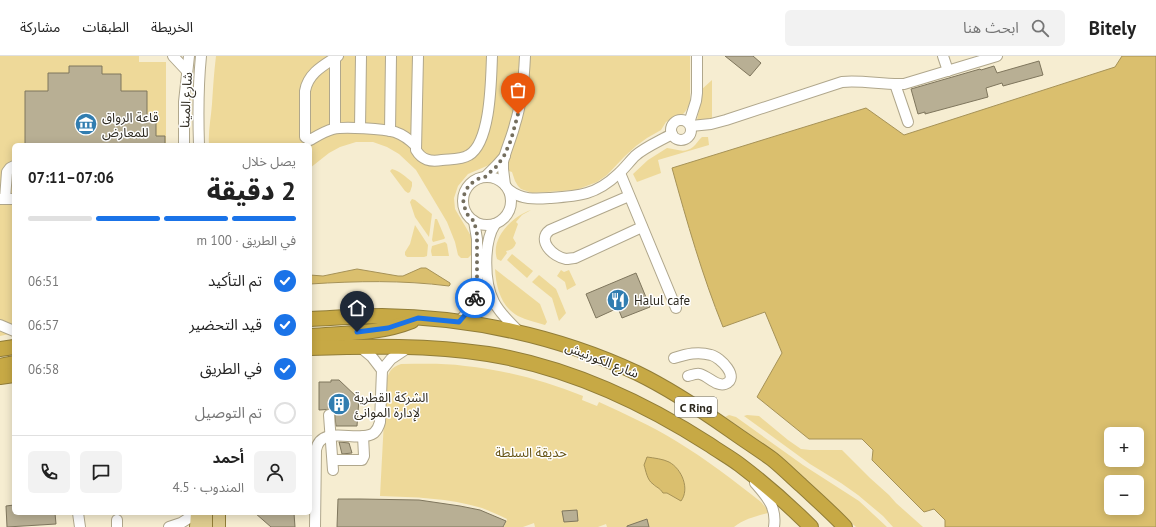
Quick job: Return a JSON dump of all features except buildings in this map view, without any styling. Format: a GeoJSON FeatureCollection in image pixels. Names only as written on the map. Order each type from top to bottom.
{"type":"FeatureCollection","features":[{"type":"Feature","properties":{"kind":"highway","name":"شارع الكورنيش"},"geometry":{"type":"LineString","coordinates":[[312,319],[383,316],[459,322],[490,326],[520,333],[594,355],[637,374],[678,396],[772,459],[832,513],[845,527]]}},
{"type":"Feature","properties":{"kind":"highway"},"geometry":{"type":"LineString","coordinates":[[312,336],[378,330],[398,326],[418,318]]}},
{"type":"Feature","properties":{"kind":"highway","name":"شارع الكورنيش"},"geometry":{"type":"LineString","coordinates":[[312,348],[360,346],[409,347],[489,354],[527,363],[570,376],[638,404],[694,435],[740,465],[773,492],[811,527]]}},
{"type":"Feature","properties":{"kind":"highway"},"geometry":{"type":"LineString","coordinates":[[0,349],[12,347]]}},
{"type":"Feature","properties":{"kind":"highway"},"geometry":{"type":"LineString","coordinates":[[0,366],[12,363]]}},
{"type":"Feature","properties":{"kind":"highway"},"geometry":{"type":"LineString","coordinates":[[0,377],[12,375]]}},
{"type":"Feature","properties":{"kind":"main road"},"geometry":{"type":"LineString","coordinates":[[196,527],[197,515]]}},
{"type":"Feature","properties":{"kind":"main road"},"geometry":{"type":"LineString","coordinates":[[206,515],[206,527]]}},
{"type":"Feature","properties":{"kind":"main road"},"geometry":{"type":"LineString","coordinates":[[219,515],[219,527]]}},
{"type":"Feature","properties":{"kind":"street"},"geometry":{"type":"LineString","coordinates":[[173,56],[187,71]]}},
{"type":"Feature","properties":{"kind":"street","name":"شارع المينا"},"geometry":{"type":"LineString","coordinates":[[184,143],[184,102],[189,56]]}},
{"type":"Feature","properties":{"kind":"street","name":"شارع المينا"},"geometry":{"type":"LineString","coordinates":[[199,143],[198,91],[201,56]]}},
{"type":"Feature","properties":{"kind":"street"},"geometry":{"type":"LineString","coordinates":[[360,128],[361,56]]}},
{"type":"Feature","properties":{"kind":"street"},"geometry":{"type":"LineString","coordinates":[[390,131],[391,56]]}},
{"type":"Feature","properties":{"kind":"street"},"geometry":{"type":"LineString","coordinates":[[418,56],[416,150],[422,157],[431,161],[464,157],[471,154],[477,148],[489,109],[492,56]]}},
{"type":"Feature","properties":{"kind":"street"},"geometry":{"type":"LineString","coordinates":[[485,177],[497,166],[504,156],[516,123],[520,106],[525,56]]}},
{"type":"Feature","properties":{"kind":"street"},"geometry":{"type":"LineString","coordinates":[[698,56],[698,93],[690,124],[691,133],[687,138],[680,140],[674,137],[671,127],[675,121],[682,119],[690,124],[711,124],[842,82],[861,81],[895,84],[912,81],[997,56]]}},
{"type":"Feature","properties":{"kind":"street"},"geometry":{"type":"LineString","coordinates":[[943,56],[948,71]]}},
{"type":"Feature","properties":{"kind":"street"},"geometry":{"type":"LineString","coordinates":[[335,128],[336,57]]}},
{"type":"Feature","properties":{"kind":"street"},"geometry":{"type":"LineString","coordinates":[[336,57],[316,71],[309,78],[306,85],[305,137],[310,140],[335,128],[360,128],[390,131],[408,138],[416,146]]}},
{"type":"Feature","properties":{"kind":"street"},"geometry":{"type":"LineString","coordinates":[[895,84],[908,122]]}},
{"type":"Feature","properties":{"kind":"street"},"geometry":{"type":"LineString","coordinates":[[532,199],[519,206],[502,220],[495,224],[488,225],[481,224],[469,217],[466,212],[463,199],[465,192],[473,182],[485,177],[496,178],[520,197],[532,199],[584,195],[604,186],[620,173],[638,154],[672,134]]}},
{"type":"Feature","properties":{"kind":"street"},"geometry":{"type":"LineString","coordinates":[[504,156],[503,169],[507,188],[512,198],[508,215]]}},
{"type":"Feature","properties":{"kind":"street"},"geometry":{"type":"LineString","coordinates":[[6,199],[7,172],[12,167]]}},
{"type":"Feature","properties":{"kind":"street"},"geometry":{"type":"LineString","coordinates":[[620,173],[676,308]]}},
{"type":"Feature","properties":{"kind":"street"},"geometry":{"type":"LineString","coordinates":[[629,196],[550,230],[545,235],[545,245],[556,255],[570,259],[642,227]]}},
{"type":"Feature","properties":{"kind":"street"},"geometry":{"type":"LineString","coordinates":[[459,322],[470,309],[476,294],[477,239],[474,221]]}},
{"type":"Feature","properties":{"kind":"street"},"geometry":{"type":"LineString","coordinates":[[495,224],[491,230],[488,241],[486,269],[488,282],[493,301],[520,333]]}},
{"type":"Feature","properties":{"kind":"street"},"geometry":{"type":"LineString","coordinates":[[0,324],[12,330]]}},
{"type":"Feature","properties":{"kind":"street"},"geometry":{"type":"LineString","coordinates":[[360,346],[372,357],[382,370]]}},
{"type":"Feature","properties":{"kind":"street"},"geometry":{"type":"LineString","coordinates":[[315,527],[313,468],[317,445],[321,440],[331,436],[363,436],[375,432],[380,422],[382,370],[391,359],[409,347]]}},
{"type":"Feature","properties":{"kind":"street"},"geometry":{"type":"LineString","coordinates":[[674,358],[697,352],[718,357],[730,372],[731,377],[728,382],[720,384],[698,374],[688,376]]}},
{"type":"Feature","properties":{"kind":"street"},"geometry":{"type":"LineString","coordinates":[[330,415],[333,465],[362,460],[364,456],[363,436]]}},
{"type":"Feature","properties":{"kind":"street"},"geometry":{"type":"LineString","coordinates":[[740,465],[769,499],[775,520],[774,527]]}},
{"type":"Feature","properties":{"kind":"street"},"geometry":{"type":"LineString","coordinates":[[78,515],[80,527]]}},
{"type":"Feature","properties":{"kind":"street"},"geometry":{"type":"LineString","coordinates":[[169,527],[181,523],[194,515]]}},
{"type":"Feature","properties":{"kind":"green space"},"geometry":{"type":"Polygon","coordinates":[[[0,56],[139,56],[139,62],[166,62],[166,143],[12,143],[12,333],[0,336],[0,56]]]}},
{"type":"Feature","properties":{"kind":"green space"},"geometry":{"type":"Polygon","coordinates":[[[216,56],[690,56],[690,104],[682,115],[674,117],[666,122],[661,130],[636,146],[607,175],[597,182],[576,190],[532,193],[521,189],[518,186],[512,172],[489,165],[468,174],[458,186],[454,198],[455,209],[471,236],[471,255],[468,258],[461,258],[458,255],[455,242],[447,222],[416,170],[399,154],[387,147],[373,142],[356,142],[340,147],[329,153],[312,166],[312,143],[209,143],[216,56]]]}},
{"type":"Feature","properties":{"kind":"green space"},"geometry":{"type":"Polygon","coordinates":[[[712,80],[712,120],[697,120],[701,100],[701,90],[712,80]]]}},
{"type":"Feature","properties":{"kind":"green space"},"geometry":{"type":"Polygon","coordinates":[[[702,137],[708,137],[709,145],[658,160],[661,173],[637,182],[633,174],[648,160],[667,148],[683,151],[690,149],[702,137]]]}},
{"type":"Feature","properties":{"kind":"green space"},"geometry":{"type":"Polygon","coordinates":[[[392,169],[412,182],[410,192],[408,193],[405,191],[390,171],[392,169]]]}},
{"type":"Feature","properties":{"kind":"green space"},"geometry":{"type":"Polygon","coordinates":[[[412,199],[432,214],[429,237],[415,217],[410,202],[412,199]]]}},
{"type":"Feature","properties":{"kind":"green space"},"geometry":{"type":"Polygon","coordinates":[[[531,210],[522,215],[516,222],[518,224],[513,238],[516,243],[514,246],[506,251],[507,253],[501,261],[497,259],[497,243],[500,236],[510,223],[517,217],[531,210]]]}},
{"type":"Feature","properties":{"kind":"green space"},"geometry":{"type":"Polygon","coordinates":[[[435,219],[437,219],[445,238],[433,242],[432,240],[435,219]]]}},
{"type":"Feature","properties":{"kind":"green space"},"geometry":{"type":"Polygon","coordinates":[[[415,225],[428,245],[427,256],[424,257],[407,257],[405,255],[405,252],[410,244],[415,225]]]}},
{"type":"Feature","properties":{"kind":"green space"},"geometry":{"type":"Polygon","coordinates":[[[445,242],[447,244],[449,256],[432,256],[432,246],[445,242]]]}},
{"type":"Feature","properties":{"kind":"green space"},"geometry":{"type":"Polygon","coordinates":[[[512,254],[533,271],[527,278],[507,260],[512,254]]]}},
{"type":"Feature","properties":{"kind":"green space"},"geometry":{"type":"Polygon","coordinates":[[[495,269],[540,304],[547,322],[545,325],[518,316],[507,307],[500,296],[495,269]]]}},
{"type":"Feature","properties":{"kind":"green space"},"geometry":{"type":"Polygon","coordinates":[[[561,270],[564,272],[569,270],[576,285],[567,290],[565,282],[557,276],[561,270]]]}},
{"type":"Feature","properties":{"kind":"green space"},"geometry":{"type":"Polygon","coordinates":[[[539,275],[556,289],[566,313],[559,321],[552,298],[532,282],[539,275]]]}},
{"type":"Feature","properties":{"kind":"green space","name":"حديقة السلطة"},"geometry":{"type":"Polygon","coordinates":[[[401,364],[449,364],[495,370],[540,381],[569,391],[583,396],[582,400],[597,406],[599,402],[658,430],[698,455],[761,502],[767,509],[768,513],[746,520],[734,527],[607,527],[606,524],[598,527],[535,527],[534,523],[523,527],[504,527],[507,519],[482,508],[470,505],[431,499],[380,496],[386,382],[390,371],[394,367],[401,364]]]}},
{"type":"Feature","properties":{"kind":"green space"},"geometry":{"type":"Polygon","coordinates":[[[729,415],[736,417],[803,465],[859,501],[887,527],[856,527],[777,457],[744,430],[725,417],[729,415]]]}},
{"type":"Feature","properties":{"kind":"green space"},"geometry":{"type":"Polygon","coordinates":[[[744,416],[759,416],[801,449],[842,450],[896,503],[923,527],[893,527],[883,516],[858,495],[810,464],[744,416]]]}},
{"type":"Feature","properties":{"kind":"shaded area"},"geometry":{"type":"Polygon","coordinates":[[[1122,56],[1156,56],[1156,527],[945,527],[945,520],[934,509],[924,512],[872,460],[873,450],[862,439],[809,439],[757,397],[782,353],[765,312],[723,327],[689,228],[672,168],[866,108],[904,135],[1115,67],[1122,56]]]}},
{"type":"Feature","properties":{"kind":"shaded area"},"geometry":{"type":"Polygon","coordinates":[[[421,268],[426,268],[450,283],[450,285],[380,282],[312,284],[312,275],[323,276],[357,269],[403,276],[421,268]]]}},
{"type":"Feature","properties":{"kind":"shaded area"},"geometry":{"type":"Polygon","coordinates":[[[647,457],[667,461],[678,469],[685,485],[684,496],[681,501],[667,493],[663,493],[649,480],[644,465],[647,457]]]}},
{"type":"Feature","properties":{"kind":"way so far"},"geometry":{"type":"LineString","coordinates":[[475,298],[477,286],[477,234],[474,221],[466,212],[463,199],[465,192],[473,182],[485,177],[501,161],[511,140],[518,114]]}},
{"type":"Feature","properties":{"kind":"place","name":"قاعة الرواق للمعارض"},"geometry":{"type":"Point","coordinates":[86,124]}},
{"type":"Feature","properties":{"kind":"place","name":"Halul cafe"},"geometry":{"type":"Point","coordinates":[618,300]}},
{"type":"Feature","properties":{"kind":"place","name":"الشركة القطرية لإدارة الموانئ"},"geometry":{"type":"Point","coordinates":[339,404]}},
{"type":"Feature","properties":{"kind":"route"},"geometry":{"type":"LineString","coordinates":[[357,332],[398,326],[418,318],[459,322],[470,309],[475,298]]}}]}
